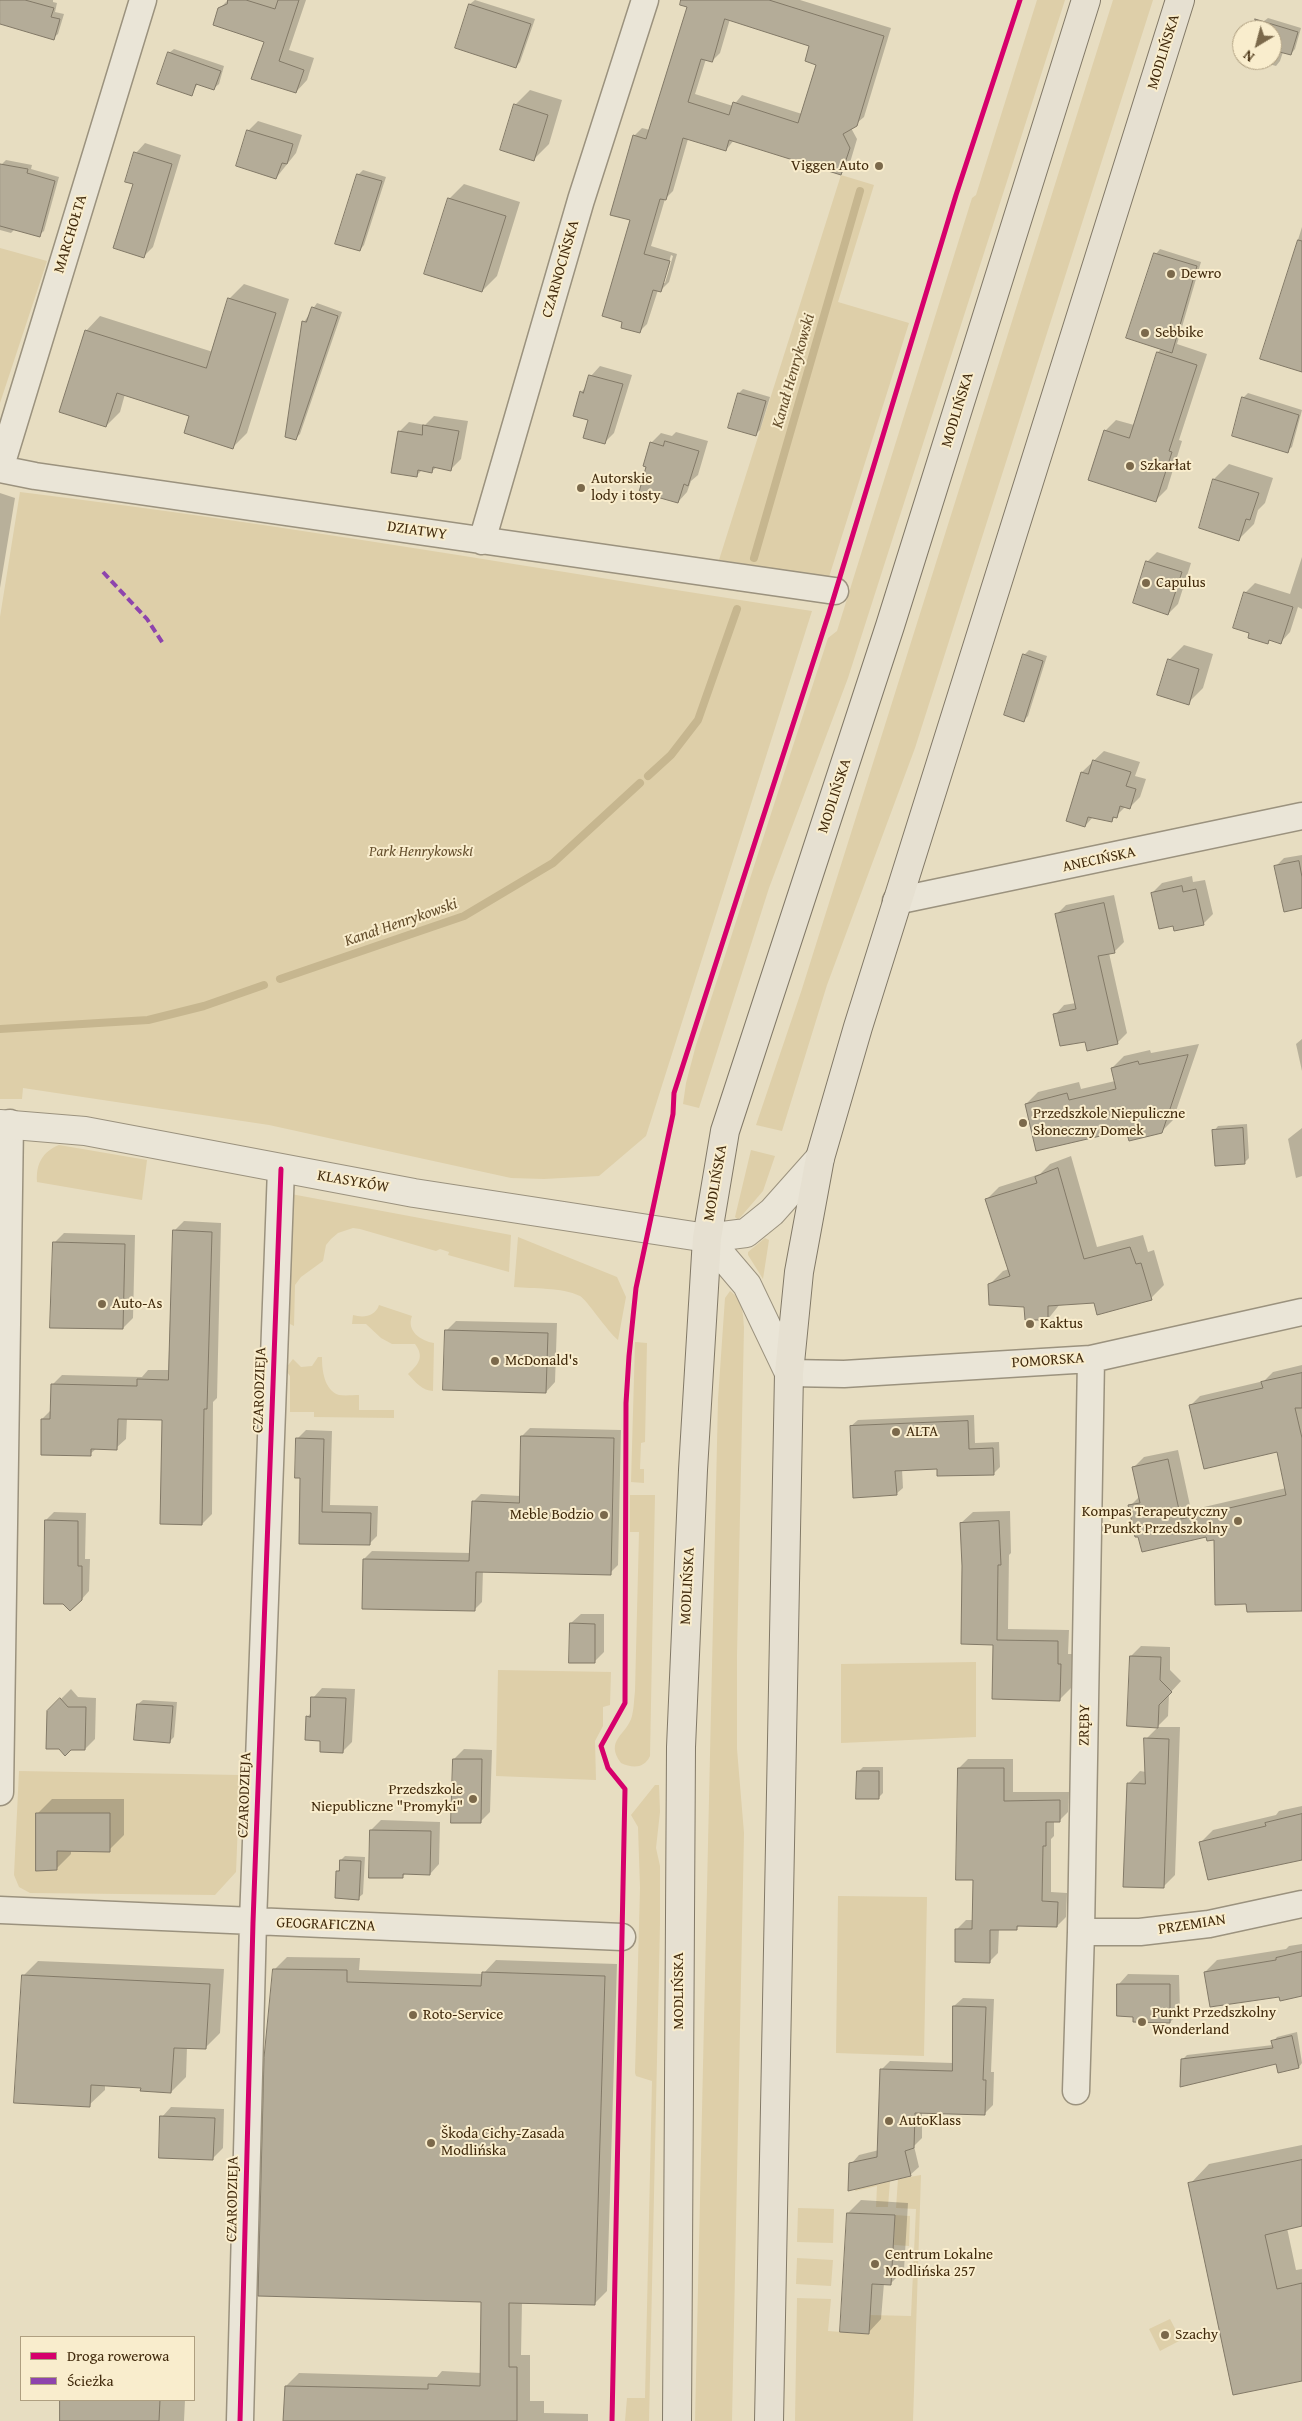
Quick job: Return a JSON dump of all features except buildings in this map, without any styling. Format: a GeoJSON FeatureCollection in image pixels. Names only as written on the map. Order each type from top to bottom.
{"type":"FeatureCollection","features":[{"type":"Feature","properties":{"kind":"main road","name":"MODLIŃSKA"},"geometry":{"type":"LineString","coordinates":[[677,2421],[681,1747],[693,1470],[707,1238],[726,1131],[887,636],[1086,0]]}},
{"type":"Feature","properties":{"kind":"main road","name":"MODLIŃSKA"},"geometry":{"type":"LineString","coordinates":[[769,2421],[789,1373],[799,1272],[820,1158],[896,901],[1180,0]]}},
{"type":"Feature","properties":{"kind":"street","name":"MARCHOŁTA"},"geometry":{"type":"LineString","coordinates":[[0,469],[142,0]]}},
{"type":"Feature","properties":{"kind":"street","name":"CZARNOCIŃSKA"},"geometry":{"type":"LineString","coordinates":[[482,541],[578,209],[646,0]]}},
{"type":"Feature","properties":{"kind":"street","name":"DZIATWY"},"geometry":{"type":"LineString","coordinates":[[0,469],[482,541],[835,591]]}},
{"type":"Feature","properties":{"kind":"street","name":"ANECIŃSKA"},"geometry":{"type":"LineString","coordinates":[[896,901],[1302,816]]}},
{"type":"Feature","properties":{"kind":"street","name":"KLASYKÓW"},"geometry":{"type":"LineString","coordinates":[[5,1123],[85,1131],[414,1193],[707,1238],[746,1233],[772,1212],[820,1158]]}},
{"type":"Feature","properties":{"kind":"street"},"geometry":{"type":"LineString","coordinates":[[0,1792],[5,1123]]}},
{"type":"Feature","properties":{"kind":"street","name":"CZARODZIEJA"},"geometry":{"type":"LineString","coordinates":[[240,2421],[253,1922],[281,1169]]}},
{"type":"Feature","properties":{"kind":"street"},"geometry":{"type":"LineString","coordinates":[[707,1238],[747,1285],[789,1373]]}},
{"type":"Feature","properties":{"kind":"street","name":"POMORSKA"},"geometry":{"type":"LineString","coordinates":[[789,1373],[844,1374],[1091,1359],[1302,1312]]}},
{"type":"Feature","properties":{"kind":"street","name":"ZRĘBY"},"geometry":{"type":"LineString","coordinates":[[1076,2091],[1081,1932],[1091,1359]]}},
{"type":"Feature","properties":{"kind":"street","name":"PRZEMIAN"},"geometry":{"type":"LineString","coordinates":[[1081,1932],[1140,1932],[1209,1924],[1302,1904]]}},
{"type":"Feature","properties":{"kind":"street","name":"GEOGRAFICZNA"},"geometry":{"type":"LineString","coordinates":[[0,1910],[622,1937]]}},
{"type":"Feature","properties":{"kind":"green space"},"geometry":{"type":"Polygon","coordinates":[[[1037,0],[1065,0],[848,678],[769,888],[699,1108],[683,1104],[686,1083],[696,1045],[828,638],[837,631],[972,198],[976,195],[1037,0]]]}},
{"type":"Feature","properties":{"kind":"green space"},"geometry":{"type":"Polygon","coordinates":[[[1113,0],[1153,0],[915,748],[827,985],[782,1131],[756,1125],[801,992],[1113,0]]]}},
{"type":"Feature","properties":{"kind":"green space"},"geometry":{"type":"Polygon","coordinates":[[[841,175],[874,185],[838,302],[909,323],[829,577],[719,560],[841,175]]]}},
{"type":"Feature","properties":{"kind":"green space"},"geometry":{"type":"Polygon","coordinates":[[[0,248],[47,261],[0,403],[0,248]]]}},
{"type":"Feature","properties":{"kind":"green space","name":"Park Henrykowski"},"geometry":{"type":"Polygon","coordinates":[[[20,492],[218,518],[812,611],[646,1136],[599,1176],[544,1179],[511,1178],[269,1125],[23,1088],[22,1099],[0,1099],[0,617],[20,492]]]}},
{"type":"Feature","properties":{"kind":"green space"},"geometry":{"type":"Polygon","coordinates":[[[59,1145],[147,1160],[142,1200],[37,1182],[41,1159],[48,1151],[59,1145]]]}},
{"type":"Feature","properties":{"kind":"green space"},"geometry":{"type":"Polygon","coordinates":[[[751,1150],[775,1156],[763,1191],[738,1220],[735,1217],[751,1150]]]}},
{"type":"Feature","properties":{"kind":"green space"},"geometry":{"type":"Polygon","coordinates":[[[291,1194],[511,1235],[509,1272],[448,1255],[449,1252],[440,1249],[436,1251],[353,1228],[338,1233],[331,1239],[326,1245],[323,1261],[301,1277],[295,1285],[294,1326],[290,1324],[286,1313],[291,1194]]]}},
{"type":"Feature","properties":{"kind":"green space"},"geometry":{"type":"Polygon","coordinates":[[[518,1237],[617,1277],[626,1297],[618,1340],[580,1296],[556,1290],[514,1287],[518,1237]]]}},
{"type":"Feature","properties":{"kind":"green space"},"geometry":{"type":"Polygon","coordinates":[[[765,1238],[769,1240],[763,1279],[748,1252],[765,1238]]]}},
{"type":"Feature","properties":{"kind":"green space"},"geometry":{"type":"Polygon","coordinates":[[[730,1291],[738,1298],[740,1303],[744,1327],[737,1655],[737,1749],[744,1833],[732,2421],[695,2421],[718,1399],[725,1298],[730,1291]]]}},
{"type":"Feature","properties":{"kind":"green space"},"geometry":{"type":"Polygon","coordinates":[[[379,1305],[412,1316],[411,1326],[413,1331],[420,1338],[434,1343],[433,1391],[423,1388],[408,1374],[415,1367],[420,1357],[415,1344],[392,1344],[381,1338],[366,1324],[352,1324],[353,1315],[368,1316],[375,1312],[379,1305]]]}},
{"type":"Feature","properties":{"kind":"green space"},"geometry":{"type":"Polygon","coordinates":[[[635,1342],[647,1343],[645,1442],[641,1443],[640,1469],[644,1469],[644,1483],[631,1482],[635,1342]]]}},
{"type":"Feature","properties":{"kind":"green space"},"geometry":{"type":"Polygon","coordinates":[[[318,1357],[322,1357],[325,1379],[330,1389],[339,1395],[359,1395],[359,1410],[394,1410],[394,1418],[314,1417],[314,1412],[290,1412],[290,1376],[285,1369],[293,1359],[301,1367],[312,1366],[318,1357]]]}},
{"type":"Feature","properties":{"kind":"green space"},"geometry":{"type":"Polygon","coordinates":[[[630,1495],[655,1495],[650,1756],[644,1763],[637,1766],[621,1763],[615,1749],[618,1738],[632,1716],[635,1691],[639,1532],[630,1532],[630,1495]]]}},
{"type":"Feature","properties":{"kind":"green space"},"geometry":{"type":"Polygon","coordinates":[[[976,1662],[976,1737],[841,1743],[841,1664],[976,1662]]]}},
{"type":"Feature","properties":{"kind":"green space"},"geometry":{"type":"Polygon","coordinates":[[[498,1670],[611,1672],[610,1705],[603,1707],[603,1726],[595,1741],[596,1780],[496,1776],[498,1670]]]}},
{"type":"Feature","properties":{"kind":"green space"},"geometry":{"type":"Polygon","coordinates":[[[19,1771],[240,1775],[236,1872],[215,1895],[30,1893],[19,1887],[14,1875],[19,1771]]]}},
{"type":"Feature","properties":{"kind":"green space"},"geometry":{"type":"Polygon","coordinates":[[[655,1785],[659,1785],[660,1812],[656,1848],[660,1866],[660,1923],[649,2421],[625,2421],[627,2398],[645,2398],[652,2081],[636,2076],[635,2073],[640,1888],[638,1827],[631,1815],[655,1785]]]}},
{"type":"Feature","properties":{"kind":"green space"},"geometry":{"type":"Polygon","coordinates":[[[838,1896],[927,1897],[924,2056],[836,2053],[838,1896]]]}},
{"type":"Feature","properties":{"kind":"green space"},"geometry":{"type":"Polygon","coordinates":[[[921,2175],[913,2421],[795,2421],[797,2298],[831,2299],[828,2331],[869,2334],[870,2315],[911,2316],[916,2209],[896,2208],[898,2179],[921,2175]]]}},
{"type":"Feature","properties":{"kind":"green space"},"geometry":{"type":"Polygon","coordinates":[[[890,2181],[888,2207],[876,2207],[877,2186],[855,2191],[856,2189],[890,2181]]]}},
{"type":"Feature","properties":{"kind":"green space"},"geometry":{"type":"Polygon","coordinates":[[[798,2208],[834,2209],[833,2243],[797,2242],[798,2208]]]}},
{"type":"Feature","properties":{"kind":"green space"},"geometry":{"type":"Polygon","coordinates":[[[895,2215],[910,2216],[909,2246],[894,2245],[895,2215]]]}},
{"type":"Feature","properties":{"kind":"green space"},"geometry":{"type":"Polygon","coordinates":[[[797,2258],[833,2260],[831,2286],[796,2284],[797,2258]]]}},
{"type":"Feature","properties":{"kind":"green space","name":"Szachy"},"geometry":{"type":"Polygon","coordinates":[[[1170,2319],[1181,2340],[1160,2351],[1149,2329],[1170,2319]]]}},
{"type":"Feature","properties":{"kind":"waterway","name":"Kanał Henrykowski"},"geometry":{"type":"LineString","coordinates":[[754,558],[860,191]]}},
{"type":"Feature","properties":{"kind":"waterway","name":"Kanał Henrykowski"},"geometry":{"type":"LineString","coordinates":[[648,776],[671,755],[698,720],[737,609]]}},
{"type":"Feature","properties":{"kind":"waterway","name":"Kanał Henrykowski"},"geometry":{"type":"LineString","coordinates":[[280,979],[464,916],[553,863],[640,783]]}},
{"type":"Feature","properties":{"kind":"waterway","name":"Kanał Henrykowski"},"geometry":{"type":"LineString","coordinates":[[0,1029],[148,1020],[204,1006],[264,985]]}},
{"type":"Feature","properties":{"kind":"marked path"},"geometry":{"type":"LineString","coordinates":[[103,572],[147,619],[164,645]]}},
{"type":"Feature","properties":{"kind":"cycle path"},"geometry":{"type":"LineString","coordinates":[[612,2421],[625,1789],[608,1768],[601,1746],[625,1703],[626,1403],[636,1288],[673,1114],[674,1093],[829,613],[956,195],[1020,0]]}},
{"type":"Feature","properties":{"kind":"cycle path"},"geometry":{"type":"LineString","coordinates":[[240,2421],[253,1922],[281,1169]]}},
{"type":"Feature","properties":{"kind":"place","name":"Viggen Auto"},"geometry":{"type":"Point","coordinates":[879,166]}},
{"type":"Feature","properties":{"kind":"place","name":"Dewro"},"geometry":{"type":"Point","coordinates":[1171,274]}},
{"type":"Feature","properties":{"kind":"place","name":"Sebbike"},"geometry":{"type":"Point","coordinates":[1145,333]}},
{"type":"Feature","properties":{"kind":"place","name":"Szkarłat"},"geometry":{"type":"Point","coordinates":[1130,466]}},
{"type":"Feature","properties":{"kind":"place","name":"Autorskie lody i tosty"},"geometry":{"type":"Point","coordinates":[581,488]}},
{"type":"Feature","properties":{"kind":"place","name":"Capulus"},"geometry":{"type":"Point","coordinates":[1146,583]}},
{"type":"Feature","properties":{"kind":"place","name":"Przedszkole Niepuliczne Słoneczny Domek"},"geometry":{"type":"Point","coordinates":[1023,1123]}},
{"type":"Feature","properties":{"kind":"place","name":"Auto-As"},"geometry":{"type":"Point","coordinates":[102,1304]}},
{"type":"Feature","properties":{"kind":"place","name":"Kaktus"},"geometry":{"type":"Point","coordinates":[1030,1324]}},
{"type":"Feature","properties":{"kind":"place","name":"McDonald's"},"geometry":{"type":"Point","coordinates":[495,1361]}},
{"type":"Feature","properties":{"kind":"place","name":"ALTA"},"geometry":{"type":"Point","coordinates":[896,1432]}},
{"type":"Feature","properties":{"kind":"place","name":"Meble Bodzio"},"geometry":{"type":"Point","coordinates":[604,1515]}},
{"type":"Feature","properties":{"kind":"place","name":"Kompas Terapeutyczny Punkt Przedszkolny"},"geometry":{"type":"Point","coordinates":[1238,1521]}},
{"type":"Feature","properties":{"kind":"place","name":"Przedszkole Niepubliczne \"Promyki\""},"geometry":{"type":"Point","coordinates":[473,1799]}},
{"type":"Feature","properties":{"kind":"place","name":"Roto-Service"},"geometry":{"type":"Point","coordinates":[413,2015]}},
{"type":"Feature","properties":{"kind":"place","name":"Punkt Przedszkolny Wonderland"},"geometry":{"type":"Point","coordinates":[1142,2022]}},
{"type":"Feature","properties":{"kind":"place","name":"AutoKlass"},"geometry":{"type":"Point","coordinates":[889,2121]}},
{"type":"Feature","properties":{"kind":"place","name":"Škoda Cichy-Zasada Modlińska"},"geometry":{"type":"Point","coordinates":[431,2143]}},
{"type":"Feature","properties":{"kind":"place","name":"Centrum Lokalne Modlińska 257"},"geometry":{"type":"Point","coordinates":[875,2264]}},
{"type":"Feature","properties":{"kind":"place","name":"Szachy"},"geometry":{"type":"Point","coordinates":[1165,2335]}}]}
